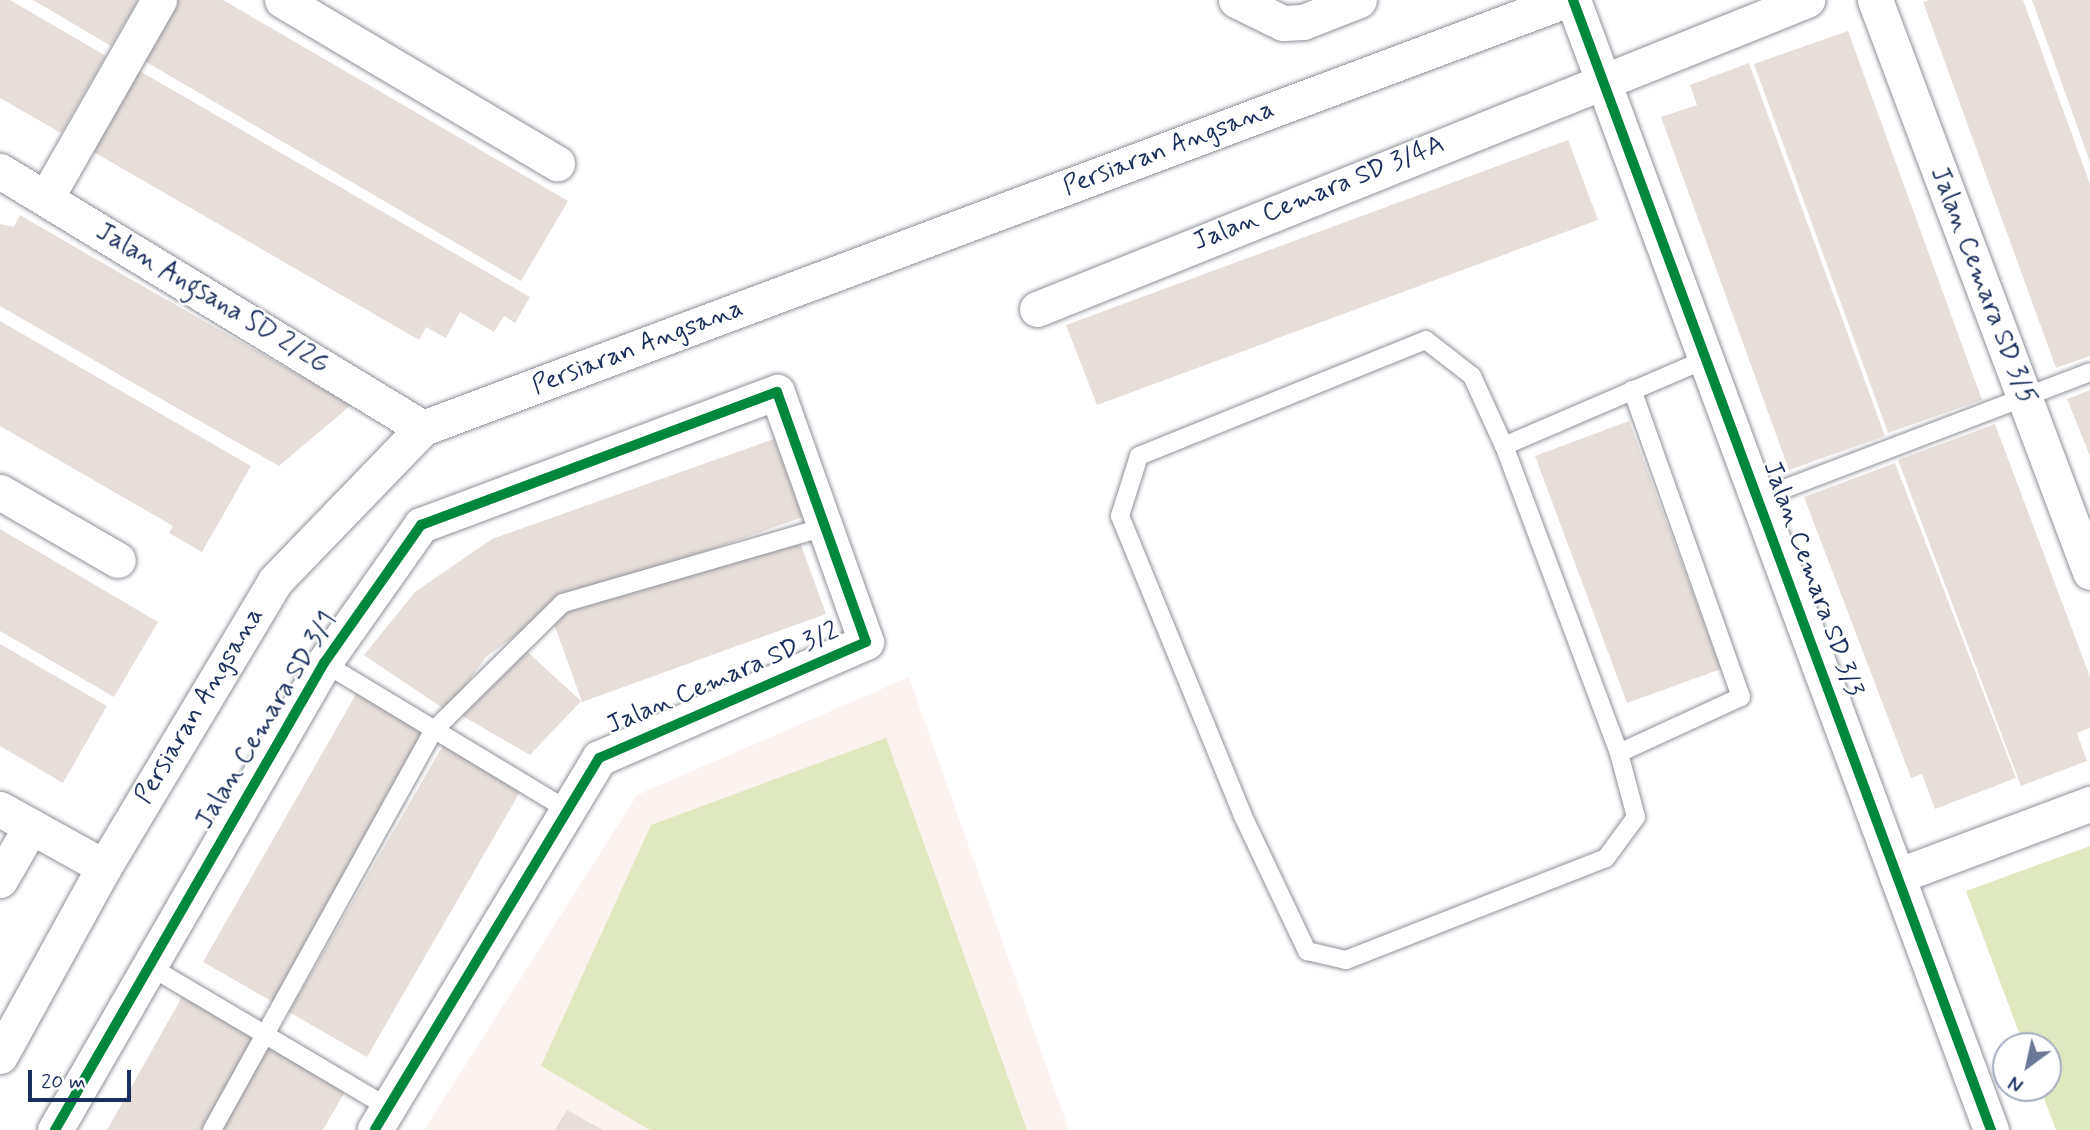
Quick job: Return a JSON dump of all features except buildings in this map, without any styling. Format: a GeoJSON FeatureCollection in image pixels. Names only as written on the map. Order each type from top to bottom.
{"type":"FeatureCollection","features":[{"type":"Feature","properties":{"kind":"street"},"geometry":{"type":"LineString","coordinates":[[46,198],[159,0]]}},
{"type":"Feature","properties":{"kind":"street"},"geometry":{"type":"LineString","coordinates":[[282,0],[557,163]]}},
{"type":"Feature","properties":{"kind":"street"},"geometry":{"type":"LineString","coordinates":[[1236,0],[1283,23],[1303,22],[1359,0]]}},
{"type":"Feature","properties":{"kind":"street","name":"Persiaran Angsana"},"geometry":{"type":"LineString","coordinates":[[0,1056],[104,867],[275,581],[423,428],[1566,0]]}},
{"type":"Feature","properties":{"kind":"street","name":"Jalan Cemara SD 3/3"},"geometry":{"type":"LineString","coordinates":[[1573,0],[1991,1130]]}},
{"type":"Feature","properties":{"kind":"street","name":"Jalan Cemara SD 3/4A"},"geometry":{"type":"LineString","coordinates":[[1037,309],[1602,78],[1807,0]]}},
{"type":"Feature","properties":{"kind":"street","name":"Jalan Cemara SD 3/5"},"geometry":{"type":"LineString","coordinates":[[1875,0],[2090,572]]}},
{"type":"Feature","properties":{"kind":"street","name":"Jalan Angsana SD 2/2G"},"geometry":{"type":"LineString","coordinates":[[0,170],[423,428]]}},
{"type":"Feature","properties":{"kind":"street","name":"Jalan Cemara SD 3/2"},"geometry":{"type":"LineString","coordinates":[[382,1119],[599,758],[866,642],[777,392]]}},
{"type":"Feature","properties":{"kind":"street","name":"Jalan Cemara SD 3/1"},"geometry":{"type":"LineString","coordinates":[[55,1130],[324,663],[421,525],[777,392]]}},
{"type":"Feature","properties":{"kind":"street"},"geometry":{"type":"LineString","coordinates":[[0,492],[118,560]]}},
{"type":"Feature","properties":{"kind":"street"},"geometry":{"type":"LineString","coordinates":[[1897,876],[2090,804]]}},
{"type":"Feature","properties":{"kind":"street"},"geometry":{"type":"LineString","coordinates":[[0,809],[104,867]]}},
{"type":"Feature","properties":{"kind":"street"},"geometry":{"type":"LineString","coordinates":[[0,880],[31,826]]}},
{"type":"Feature","properties":{"kind":"lane"},"geometry":{"type":"LineString","coordinates":[[1426,340],[1472,376],[1504,446],[1619,753],[1636,817],[1606,858],[1346,960],[1307,951],[1242,814],[1120,516],[1139,456],[1426,340]]}},
{"type":"Feature","properties":{"kind":"lane"},"geometry":{"type":"LineString","coordinates":[[1504,446],[1706,359]]}},
{"type":"Feature","properties":{"kind":"lane"},"geometry":{"type":"LineString","coordinates":[[1758,499],[2090,372]]}},
{"type":"Feature","properties":{"kind":"lane"},"geometry":{"type":"LineString","coordinates":[[1619,753],[1741,696],[1632,390]]}},
{"type":"Feature","properties":{"kind":"lane"},"geometry":{"type":"LineString","coordinates":[[212,1130],[434,730],[562,603],[825,527]]}},
{"type":"Feature","properties":{"kind":"lane"},"geometry":{"type":"LineString","coordinates":[[324,663],[568,810]]}},
{"type":"Feature","properties":{"kind":"lane"},"geometry":{"type":"LineString","coordinates":[[149,966],[265,1034],[382,1119]]}},
{"type":"Feature","properties":{"kind":"shaded area"},"geometry":{"type":"Polygon","coordinates":[[[909,677],[1069,1130],[424,1130],[637,795],[909,677]]]}},
{"type":"Feature","properties":{"kind":"green space"},"geometry":{"type":"Polygon","coordinates":[[[886,738],[1027,1130],[650,1130],[541,1066],[651,825],[886,738]]]}},
{"type":"Feature","properties":{"kind":"green space"},"geometry":{"type":"Polygon","coordinates":[[[2090,846],[2090,1130],[2056,1130],[2045,1102],[2062,1102],[2062,1032],[2019,1032],[1966,891],[2090,846]]]}},
{"type":"Feature","properties":{"kind":"cycle path"},"geometry":{"type":"LineString","coordinates":[[1573,0],[1991,1130]]}},
{"type":"Feature","properties":{"kind":"cycle path"},"geometry":{"type":"LineString","coordinates":[[55,1130],[324,663],[421,525],[777,392],[866,642],[599,758],[375,1130]]}}]}
